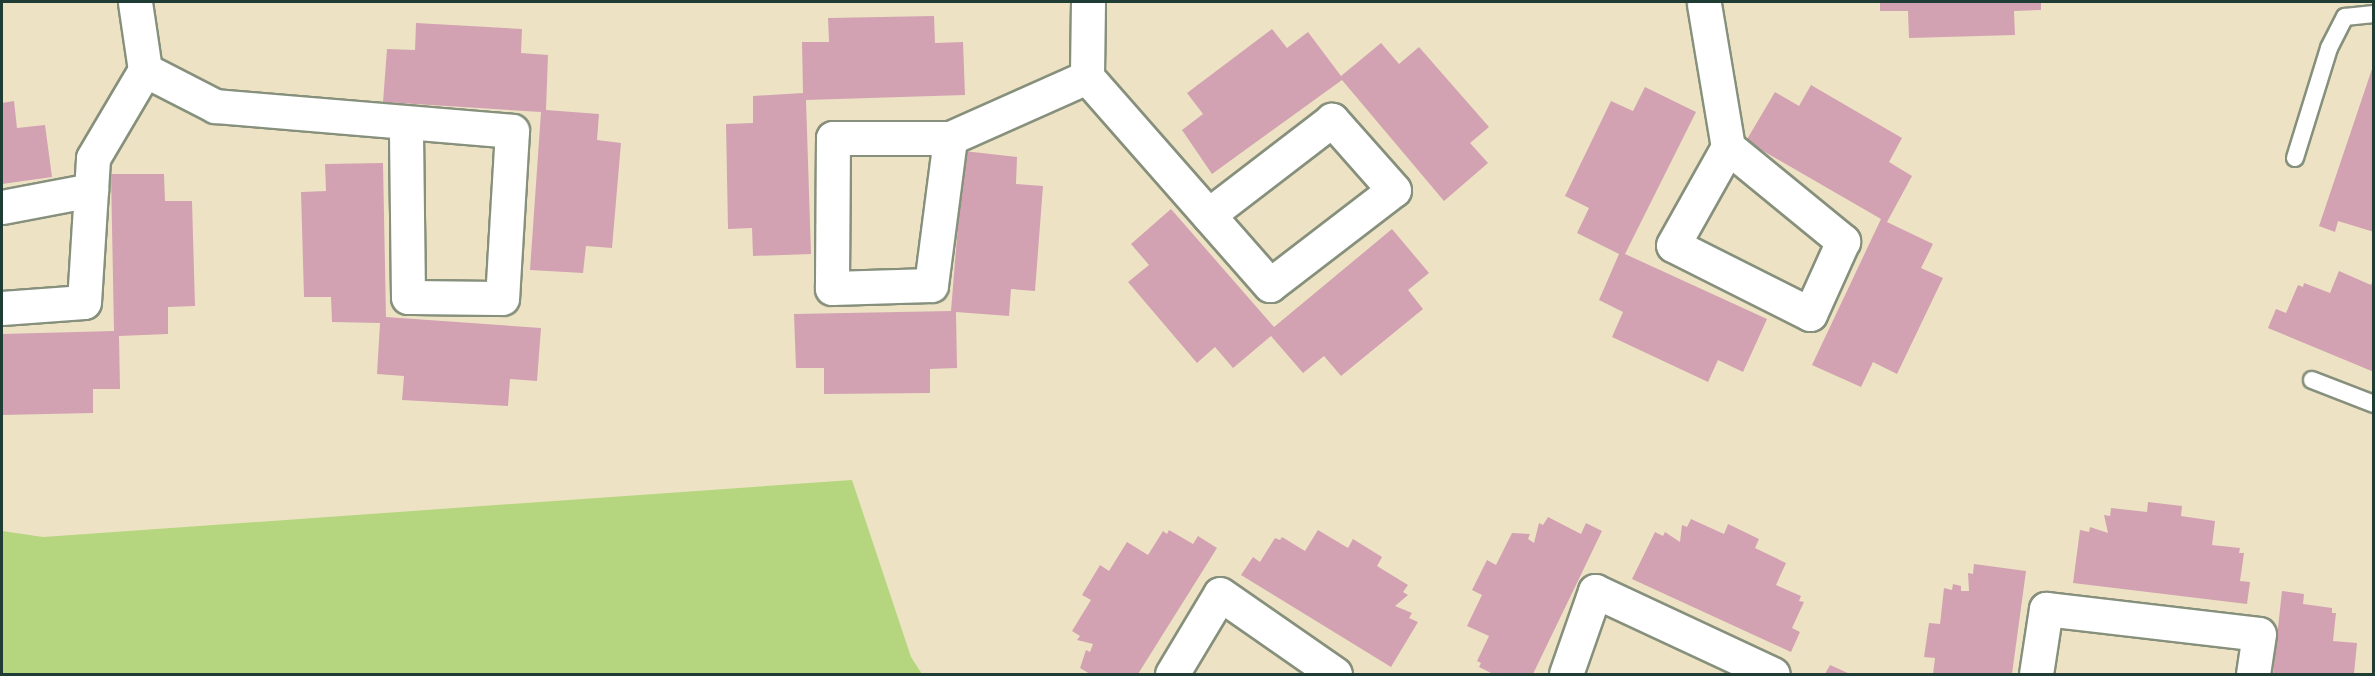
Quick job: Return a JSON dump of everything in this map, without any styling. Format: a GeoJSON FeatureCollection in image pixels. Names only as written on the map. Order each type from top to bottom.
{"type":"FeatureCollection","features":[{"type":"Feature","properties":{"kind":"street"},"geometry":{"type":"LineString","coordinates":[[2,308],[84,302],[93,158],[145,70],[135,2]]}},
{"type":"Feature","properties":{"kind":"street"},"geometry":{"type":"LineString","coordinates":[[1088,2],[1087,76],[1208,215],[1270,285],[1394,190],[1332,120],[1208,215]]}},
{"type":"Feature","properties":{"kind":"street"},"geometry":{"type":"LineString","coordinates":[[1706,2],[1728,147],[1672,245],[1810,314],[1843,241],[1728,147]]}},
{"type":"Feature","properties":{"kind":"street"},"geometry":{"type":"LineString","coordinates":[[145,70],[214,106],[406,124],[512,131],[502,298],[408,297],[406,124]]}},
{"type":"Feature","properties":{"kind":"street"},"geometry":{"type":"LineString","coordinates":[[950,138],[931,285],[832,288],[833,138],[950,138],[1087,76]]}},
{"type":"Feature","properties":{"kind":"street"},"geometry":{"type":"LineString","coordinates":[[2,207],[91,190]]}},
{"type":"Feature","properties":{"kind":"street"},"geometry":{"type":"LineString","coordinates":[[1566,675],[1595,591],[1773,675]]}},
{"type":"Feature","properties":{"kind":"street"},"geometry":{"type":"LineString","coordinates":[[1172,675],[1220,594],[1335,675]]}},
{"type":"Feature","properties":{"kind":"street"},"geometry":{"type":"LineString","coordinates":[[2036,675],[2046,609],[2259,634],[2253,675]]}},
{"type":"Feature","properties":{"kind":"lane"},"geometry":{"type":"LineString","coordinates":[[2295,158],[2329,48],[2345,17],[2373,14]]}},
{"type":"Feature","properties":{"kind":"lane"},"geometry":{"type":"LineString","coordinates":[[2312,380],[2373,404]]}},
{"type":"Feature","properties":{"kind":"green space"},"geometry":{"type":"Polygon","coordinates":[[[852,480],[911,657],[922,674],[2,674],[2,531],[43,537],[852,480]]]}},
{"type":"Feature","properties":{"kind":"building"},"geometry":{"type":"Polygon","coordinates":[[[1880,2],[2041,2],[2041,10],[2014,11],[2015,35],[1909,38],[1908,11],[1880,11],[1880,2]]]}},
{"type":"Feature","properties":{"kind":"building"},"geometry":{"type":"Polygon","coordinates":[[[934,16],[935,43],[963,42],[965,95],[806,100],[811,254],[753,256],[752,228],[728,229],[726,124],[753,123],[753,96],[803,93],[802,42],[829,42],[828,18],[934,16]]]}},
{"type":"Feature","properties":{"kind":"building"},"geometry":{"type":"Polygon","coordinates":[[[416,23],[522,29],[521,53],[548,55],[546,110],[599,114],[597,140],[621,143],[612,248],[586,246],[583,273],[530,270],[541,112],[383,102],[387,49],[415,50],[416,23]]]}},
{"type":"Feature","properties":{"kind":"building"},"geometry":{"type":"Polygon","coordinates":[[[1272,29],[1287,48],[1308,32],[1341,76],[1381,43],[1399,64],[1419,47],[1489,127],[1470,143],[1488,163],[1444,201],[1342,80],[1212,174],[1182,130],[1203,114],[1187,93],[1272,29]]]}},
{"type":"Feature","properties":{"kind":"building"},"geometry":{"type":"Polygon","coordinates":[[[2373,66],[2374,232],[2338,221],[2335,232],[2319,226],[2373,66]]]}},
{"type":"Feature","properties":{"kind":"building"},"geometry":{"type":"Polygon","coordinates":[[[1811,85],[1902,138],[1889,162],[1912,176],[1887,222],[1933,244],[1921,268],[1943,278],[1897,374],[1873,362],[1861,387],[1812,365],[1881,219],[1746,141],[1775,92],[1799,106],[1811,85]]]}},
{"type":"Feature","properties":{"kind":"building"},"geometry":{"type":"Polygon","coordinates":[[[1645,87],[1696,112],[1625,254],[1767,319],[1743,372],[1718,360],[1708,382],[1612,337],[1623,312],[1599,300],[1619,254],[1577,233],[1589,208],[1565,196],[1611,101],[1633,111],[1645,87]]]}},
{"type":"Feature","properties":{"kind":"building"},"geometry":{"type":"Polygon","coordinates":[[[14,101],[17,128],[45,125],[52,177],[2,184],[2,103],[14,101]]]}},
{"type":"Feature","properties":{"kind":"building"},"geometry":{"type":"Polygon","coordinates":[[[964,151],[1017,157],[1016,184],[1043,186],[1035,291],[1011,289],[1009,316],[956,312],[957,368],[930,369],[930,393],[824,394],[824,368],[796,368],[794,314],[951,311],[964,151]]]}},
{"type":"Feature","properties":{"kind":"building"},"geometry":{"type":"Polygon","coordinates":[[[383,163],[386,317],[541,328],[537,381],[510,379],[508,406],[402,400],[404,376],[377,374],[380,323],[332,322],[331,297],[304,297],[301,192],[326,191],[325,164],[383,163]]]}},
{"type":"Feature","properties":{"kind":"building"},"geometry":{"type":"Polygon","coordinates":[[[111,174],[164,174],[165,201],[192,201],[195,306],[168,307],[168,334],[119,336],[120,389],[93,389],[93,413],[2,415],[2,334],[114,331],[111,174]]]}},
{"type":"Feature","properties":{"kind":"building"},"geometry":{"type":"Polygon","coordinates":[[[1171,209],[1274,327],[1392,229],[1429,273],[1408,290],[1423,309],[1341,376],[1324,356],[1303,373],[1271,336],[1233,368],[1215,347],[1197,363],[1128,282],[1149,265],[1131,244],[1171,209]]]}},
{"type":"Feature","properties":{"kind":"building"},"geometry":{"type":"Polygon","coordinates":[[[2339,271],[2371,285],[2374,278],[2374,372],[2268,328],[2276,309],[2286,313],[2298,285],[2303,287],[2304,283],[2330,293],[2339,271]]]}},
{"type":"Feature","properties":{"kind":"building"},"geometry":{"type":"Polygon","coordinates":[[[2148,502],[2182,506],[2181,516],[2215,521],[2212,545],[2240,548],[2239,553],[2244,553],[2240,581],[2250,582],[2247,604],[2073,583],[2080,530],[2089,532],[2090,527],[2108,533],[2104,515],[2110,516],[2111,508],[2147,512],[2148,502]]]}},
{"type":"Feature","properties":{"kind":"building"},"geometry":{"type":"Polygon","coordinates":[[[1548,517],[1581,534],[1586,523],[1602,531],[1533,674],[1493,674],[1479,667],[1481,663],[1477,661],[1489,636],[1467,626],[1482,595],[1472,590],[1487,560],[1496,565],[1512,533],[1530,534],[1528,539],[1534,543],[1539,523],[1543,525],[1548,517]]]}},
{"type":"Feature","properties":{"kind":"building"},"geometry":{"type":"Polygon","coordinates":[[[1691,519],[1724,534],[1728,524],[1759,539],[1755,548],[1786,563],[1776,585],[1801,596],[1799,601],[1804,602],[1792,628],[1800,632],[1791,652],[1632,579],[1655,532],[1663,536],[1665,532],[1680,542],[1682,525],[1687,527],[1691,519]]]}},
{"type":"Feature","properties":{"kind":"building"},"geometry":{"type":"Polygon","coordinates":[[[1169,530],[1193,544],[1198,536],[1217,548],[1138,674],[1090,674],[1080,668],[1086,650],[1090,652],[1093,644],[1077,640],[1080,636],[1072,631],[1091,600],[1082,595],[1100,565],[1109,571],[1127,542],[1148,555],[1163,531],[1167,534],[1169,530]]]}},
{"type":"Feature","properties":{"kind":"building"},"geometry":{"type":"Polygon","coordinates":[[[1318,530],[1348,548],[1353,539],[1382,557],[1377,566],[1408,585],[1403,592],[1408,595],[1395,606],[1412,613],[1409,618],[1418,622],[1391,667],[1241,575],[1253,557],[1260,562],[1275,538],[1280,540],[1282,537],[1305,551],[1318,530]]]}},
{"type":"Feature","properties":{"kind":"building"},"geometry":{"type":"Polygon","coordinates":[[[1974,564],[2026,571],[2012,674],[1933,674],[1935,658],[1924,657],[1929,623],[1940,624],[1944,588],[1952,590],[1953,584],[1961,586],[1961,591],[1969,591],[1968,573],[1973,574],[1974,564]]]}},
{"type":"Feature","properties":{"kind":"building"},"geometry":{"type":"Polygon","coordinates":[[[2282,591],[2304,594],[2303,604],[2332,608],[2332,613],[2336,613],[2333,641],[2357,643],[2354,674],[2273,674],[2282,591]]]}},
{"type":"Feature","properties":{"kind":"building"},"geometry":{"type":"Polygon","coordinates":[[[1830,665],[1850,674],[1825,674],[1830,665]]]}}]}
